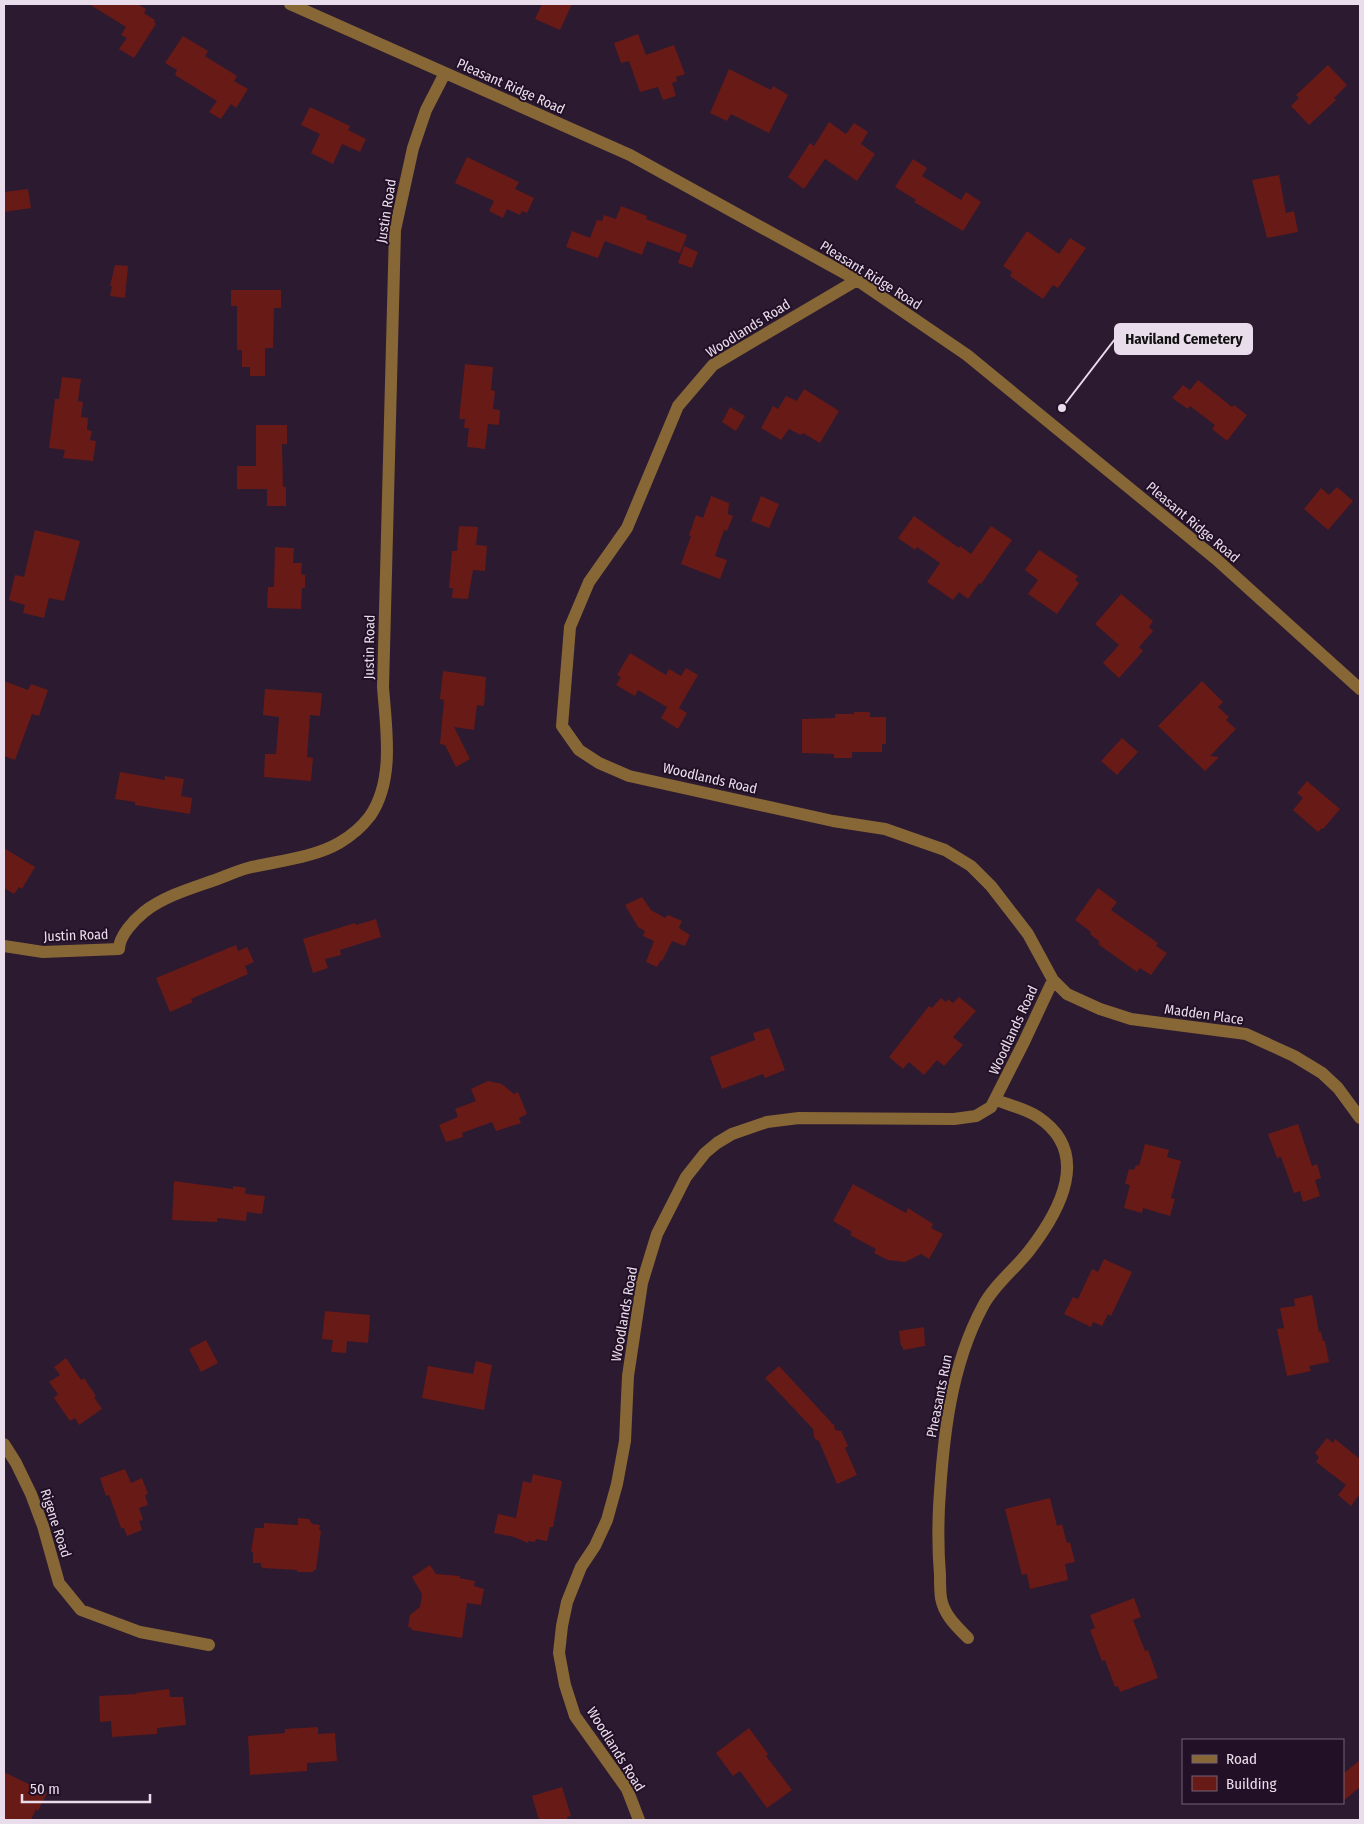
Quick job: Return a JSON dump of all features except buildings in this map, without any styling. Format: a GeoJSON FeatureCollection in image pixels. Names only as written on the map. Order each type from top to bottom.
{"type":"FeatureCollection","features":[{"type":"Feature","properties":{"kind":"street","name":"Pleasant Ridge Road"},"geometry":{"type":"LineString","coordinates":[[290,4],[630,155],[857,280],[967,355],[1216,559],[1360,689]]}},
{"type":"Feature","properties":{"kind":"street","name":"Justin Road"},"geometry":{"type":"LineString","coordinates":[[4,946],[43,952],[119,949],[119,944],[132,924],[144,912],[178,894],[246,868],[304,855],[337,844],[356,832],[370,815],[379,797],[384,775],[387,739],[383,687],[395,230],[413,148],[426,110],[445,73]]}},
{"type":"Feature","properties":{"kind":"street","name":"Woodlands Road"},"geometry":{"type":"LineString","coordinates":[[639,1820],[627,1789],[576,1716],[565,1685],[559,1654],[567,1602],[581,1567],[607,1520],[617,1484],[624,1441],[628,1376],[642,1283],[661,1226],[686,1177],[705,1153],[732,1134],[767,1122],[799,1118],[954,1119],[976,1116],[991,1107],[1052,980],[1028,934],[991,886],[971,866],[945,850],[885,829],[833,821],[628,776],[599,763],[579,750],[562,726],[570,627],[589,582],[627,528],[678,406],[713,364],[857,280]]}},
{"type":"Feature","properties":{"kind":"street","name":"Madden Place"},"geometry":{"type":"LineString","coordinates":[[1052,980],[1068,994],[1100,1009],[1132,1019],[1246,1034],[1294,1056],[1322,1073],[1338,1088],[1360,1118]]}},
{"type":"Feature","properties":{"kind":"street","name":"Pheasants Run"},"geometry":{"type":"LineString","coordinates":[[968,1638],[950,1619],[941,1599],[938,1539],[942,1464],[954,1383],[962,1352],[983,1304],[1028,1252],[1057,1208],[1065,1187],[1067,1164],[1060,1136],[1037,1116],[996,1100]]}},
{"type":"Feature","properties":{"kind":"street","name":"Rigene Road"},"geometry":{"type":"LineString","coordinates":[[4,1444],[16,1462],[31,1494],[43,1526],[59,1583],[81,1610],[140,1632],[208,1645]]}},
{"type":"Feature","properties":{"kind":"place","name":"Haviland Cemetery"},"geometry":{"type":"Point","coordinates":[1062,408]}}]}
